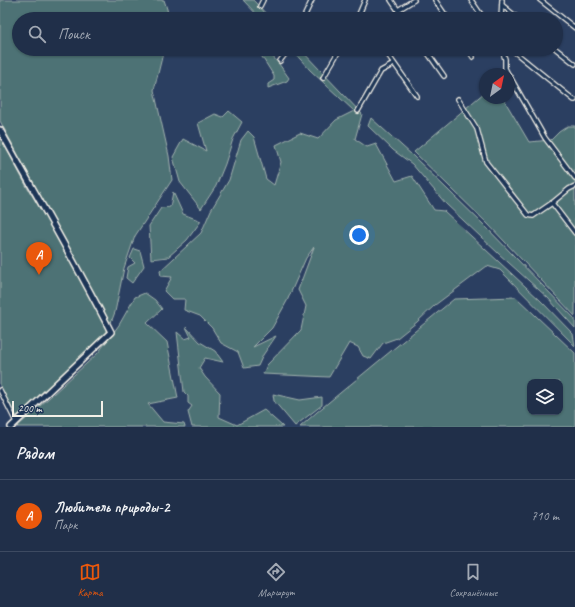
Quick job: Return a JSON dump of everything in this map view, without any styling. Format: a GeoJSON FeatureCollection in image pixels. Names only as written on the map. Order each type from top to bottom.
{"type":"FeatureCollection","features":[{"type":"Feature","properties":{"kind":"street"},"geometry":{"type":"LineString","coordinates":[[260,6],[263,0]]}},
{"type":"Feature","properties":{"kind":"street"},"geometry":{"type":"LineString","coordinates":[[306,12],[312,0]]}},
{"type":"Feature","properties":{"kind":"street"},"geometry":{"type":"LineString","coordinates":[[360,12],[365,0]]}},
{"type":"Feature","properties":{"kind":"street"},"geometry":{"type":"LineString","coordinates":[[391,0],[398,10],[414,0]]}},
{"type":"Feature","properties":{"kind":"street"},"geometry":{"type":"LineString","coordinates":[[435,0],[443,12]]}},
{"type":"Feature","properties":{"kind":"street"},"geometry":{"type":"LineString","coordinates":[[471,0],[479,12]]}},
{"type":"Feature","properties":{"kind":"street"},"geometry":{"type":"LineString","coordinates":[[502,0],[502,12]]}},
{"type":"Feature","properties":{"kind":"street"},"geometry":{"type":"LineString","coordinates":[[540,0],[555,12]]}},
{"type":"Feature","properties":{"kind":"street"},"geometry":{"type":"LineString","coordinates":[[502,5],[510,12]]}},
{"type":"Feature","properties":{"kind":"street"},"geometry":{"type":"LineString","coordinates":[[563,18],[575,28]]}},
{"type":"Feature","properties":{"kind":"street"},"geometry":{"type":"LineString","coordinates":[[563,55],[575,64]]}},
{"type":"Feature","properties":{"kind":"street"},"geometry":{"type":"LineString","coordinates":[[280,61],[284,56]]}},
{"type":"Feature","properties":{"kind":"street"},"geometry":{"type":"LineString","coordinates":[[323,78],[336,56]]}},
{"type":"Feature","properties":{"kind":"street"},"geometry":{"type":"LineString","coordinates":[[389,56],[417,96]]}},
{"type":"Feature","properties":{"kind":"street"},"geometry":{"type":"LineString","coordinates":[[430,56],[444,76]]}},
{"type":"Feature","properties":{"kind":"street"},"geometry":{"type":"LineString","coordinates":[[504,56],[505,68]]}},
{"type":"Feature","properties":{"kind":"street"},"geometry":{"type":"LineString","coordinates":[[519,56],[574,100]]}},
{"type":"Feature","properties":{"kind":"street"},"geometry":{"type":"LineString","coordinates":[[358,111],[382,71],[394,64]]}},
{"type":"Feature","properties":{"kind":"street"},"geometry":{"type":"LineString","coordinates":[[515,86],[544,138],[575,178]]}},
{"type":"Feature","properties":{"kind":"street"},"geometry":{"type":"LineString","coordinates":[[458,99],[477,129],[486,162],[528,215],[532,216],[575,186]]}},
{"type":"Feature","properties":{"kind":"street"},"geometry":{"type":"LineString","coordinates":[[0,130],[52,222],[111,332],[11,427]]}},
{"type":"Feature","properties":{"kind":"street"},"geometry":{"type":"LineString","coordinates":[[552,203],[575,233]]}},
{"type":"Feature","properties":{"kind":"street"},"geometry":{"type":"LineString","coordinates":[[0,390],[16,422]]}},
{"type":"Feature","properties":{"kind":"green space"},"geometry":{"type":"Polygon","coordinates":[[[0,0],[164,0],[168,12],[12,12],[12,56],[162,56],[154,90],[169,156],[172,180],[135,236],[124,268],[115,312],[109,323],[0,121],[0,0]]]}},
{"type":"Feature","properties":{"kind":"green space"},"geometry":{"type":"Polygon","coordinates":[[[243,0],[253,0],[264,12],[254,12],[243,0]]]}},
{"type":"Feature","properties":{"kind":"green space"},"geometry":{"type":"Polygon","coordinates":[[[261,56],[272,56],[289,78],[287,81],[268,88],[268,84],[274,80],[274,76],[261,56]]]}},
{"type":"Feature","properties":{"kind":"green space"},"geometry":{"type":"Polygon","coordinates":[[[297,56],[307,56],[362,114],[355,139],[367,147],[376,144],[396,181],[412,176],[434,210],[444,211],[540,300],[573,334],[575,346],[500,270],[487,266],[435,305],[397,338],[383,343],[371,359],[363,356],[358,347],[349,343],[329,377],[263,374],[267,365],[301,330],[306,306],[298,290],[314,247],[306,258],[287,301],[272,328],[253,347],[276,336],[263,355],[258,366],[244,368],[238,352],[221,343],[212,328],[200,316],[184,310],[185,299],[172,299],[164,291],[172,277],[161,276],[160,271],[201,233],[211,210],[229,180],[241,140],[248,131],[254,137],[266,179],[274,185],[281,162],[276,145],[300,133],[318,139],[336,120],[354,111],[310,70],[297,56]]]}},
{"type":"Feature","properties":{"kind":"green space"},"geometry":{"type":"Polygon","coordinates":[[[479,97],[479,104],[507,104],[529,142],[551,140],[568,126],[575,126],[575,316],[488,224],[414,152],[479,97]]]}},
{"type":"Feature","properties":{"kind":"green space"},"geometry":{"type":"Polygon","coordinates":[[[229,111],[242,122],[233,139],[216,186],[201,209],[180,182],[173,157],[183,139],[206,151],[198,123],[215,114],[223,117],[229,111]]]}},
{"type":"Feature","properties":{"kind":"green space"},"geometry":{"type":"Polygon","coordinates":[[[371,118],[412,155],[485,226],[575,319],[575,328],[548,298],[446,204],[412,164],[393,150],[368,126],[371,118]]]}},
{"type":"Feature","properties":{"kind":"green space"},"geometry":{"type":"Polygon","coordinates":[[[0,137],[106,326],[106,333],[17,417],[0,386],[0,137]]]}},
{"type":"Feature","properties":{"kind":"green space"},"geometry":{"type":"Polygon","coordinates":[[[173,192],[183,214],[201,221],[187,240],[168,257],[151,259],[149,226],[161,208],[170,207],[173,192]]]}},
{"type":"Feature","properties":{"kind":"green space"},"geometry":{"type":"Polygon","coordinates":[[[134,249],[140,251],[144,266],[132,283],[126,278],[128,267],[135,263],[130,258],[134,249]]]}},
{"type":"Feature","properties":{"kind":"green space"},"geometry":{"type":"Polygon","coordinates":[[[145,293],[155,300],[162,309],[147,323],[167,342],[178,398],[148,404],[163,422],[184,424],[185,427],[17,427],[98,353],[119,325],[135,297],[145,293]]]}},
{"type":"Feature","properties":{"kind":"green space"},"geometry":{"type":"Polygon","coordinates":[[[516,297],[575,353],[575,427],[300,427],[454,299],[516,297]]]}},
{"type":"Feature","properties":{"kind":"green space"},"geometry":{"type":"Polygon","coordinates":[[[186,327],[200,342],[215,351],[223,362],[205,358],[199,368],[220,393],[219,417],[237,425],[264,410],[283,427],[192,427],[188,412],[192,406],[188,403],[188,396],[184,392],[177,332],[185,339],[191,337],[186,327]]]}},
{"type":"Feature","properties":{"kind":"green space"},"geometry":{"type":"Polygon","coordinates":[[[273,394],[300,400],[322,397],[322,405],[295,426],[274,401],[273,394]]]}},
{"type":"Feature","properties":{"kind":"place","name":"Любитель природы-2"},"geometry":{"type":"Point","coordinates":[39,275]}}]}
